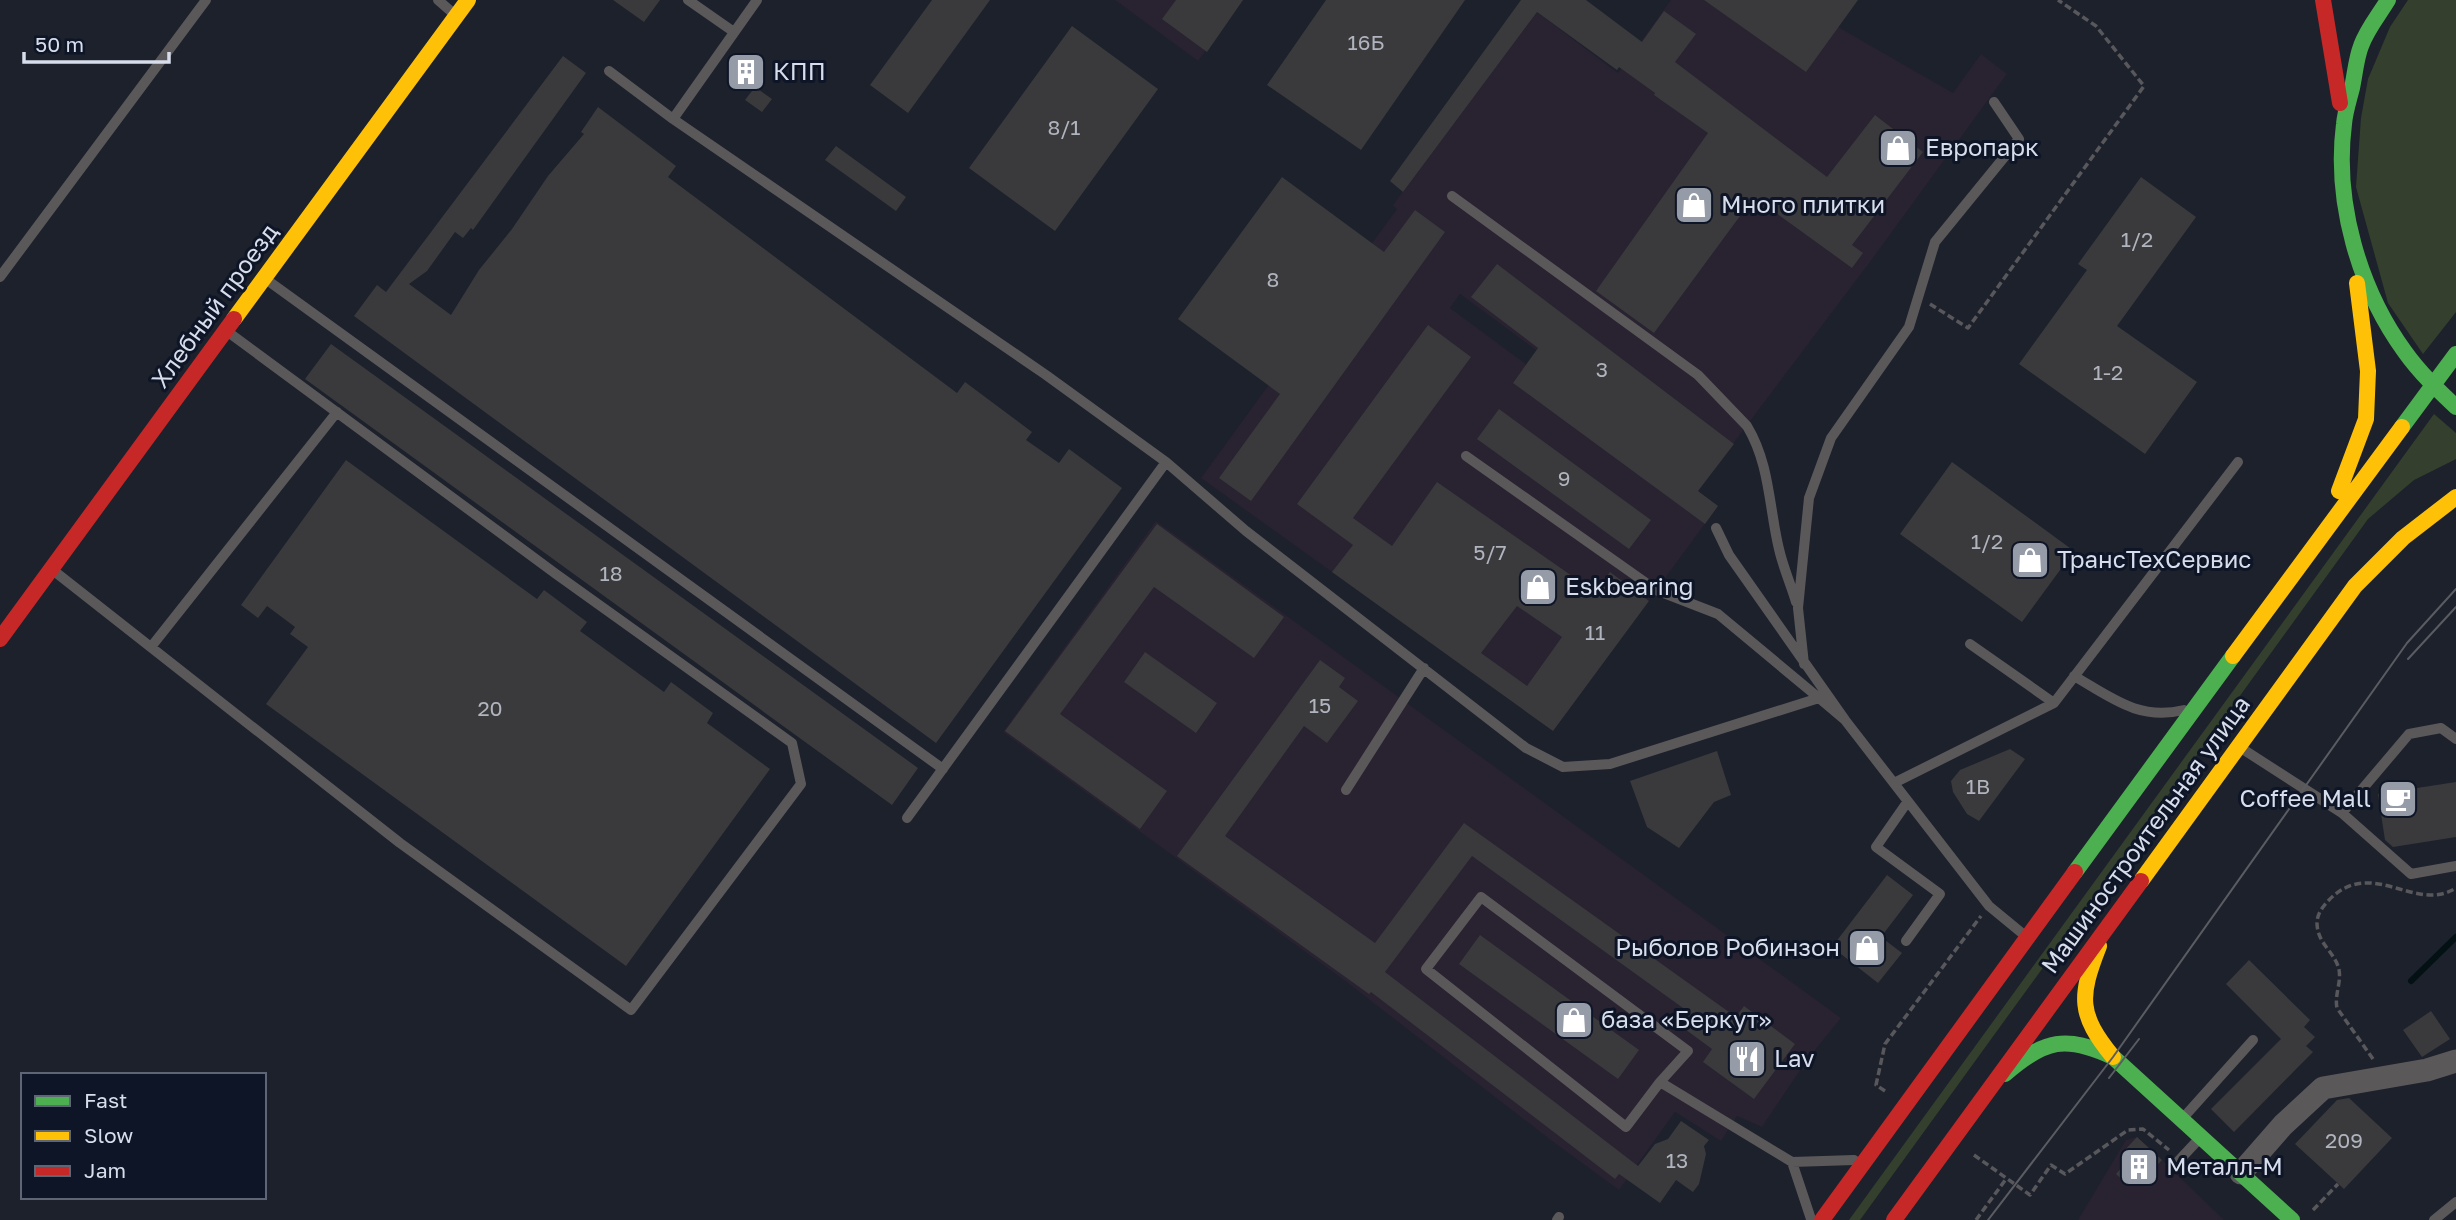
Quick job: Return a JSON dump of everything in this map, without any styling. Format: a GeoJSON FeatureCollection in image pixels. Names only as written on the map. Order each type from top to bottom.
{"type":"FeatureCollection","features":[{"type":"Feature","properties":{"kind":"main road","name":"Хлебный проезд"},"geometry":{"type":"LineString","coordinates":[[0,639],[468,0]]}},
{"type":"Feature","properties":{"kind":"main road"},"geometry":{"type":"LineString","coordinates":[[2306,556],[2344,482],[2366,419],[2368,371],[2343,183],[2343,130],[2335,63],[2323,0]]}},
{"type":"Feature","properties":{"kind":"main road"},"geometry":{"type":"LineString","coordinates":[[2343,130],[2361,46],[2388,0]]}},
{"type":"Feature","properties":{"kind":"main road"},"geometry":{"type":"LineString","coordinates":[[2352,238],[2369,287],[2387,325],[2414,365],[2456,407]]}},
{"type":"Feature","properties":{"kind":"main road"},"geometry":{"type":"LineString","coordinates":[[2306,556],[2456,354]]}},
{"type":"Feature","properties":{"kind":"main road","name":"Машиностроительная улица"},"geometry":{"type":"LineString","coordinates":[[1894,1220],[2356,586],[2403,538],[2456,497]]}},
{"type":"Feature","properties":{"kind":"main road","name":"Машиностроительная улица"},"geometry":{"type":"LineString","coordinates":[[1822,1220],[2306,556]]}},
{"type":"Feature","properties":{"kind":"main road"},"geometry":{"type":"LineString","coordinates":[[2105,930],[2088,973],[2085,1009],[2090,1027],[2113,1057],[2292,1220]]}},
{"type":"Feature","properties":{"kind":"main road"},"geometry":{"type":"LineString","coordinates":[[1991,1086],[2020,1062],[2047,1047],[2068,1042],[2085,1044],[2113,1057]]}},
{"type":"Feature","properties":{"kind":"street"},"geometry":{"type":"LineString","coordinates":[[2241,1173],[2283,1125],[2323,1088],[2427,1070],[2456,1061]]}},
{"type":"Feature","properties":{"kind":"lane"},"geometry":{"type":"LineString","coordinates":[[0,276],[206,0]]}},
{"type":"Feature","properties":{"kind":"lane"},"geometry":{"type":"LineString","coordinates":[[438,0],[456,15]]}},
{"type":"Feature","properties":{"kind":"lane"},"geometry":{"type":"LineString","coordinates":[[688,0],[734,32]]}},
{"type":"Feature","properties":{"kind":"lane"},"geometry":{"type":"LineString","coordinates":[[673,119],[757,0]]}},
{"type":"Feature","properties":{"kind":"lane"},"geometry":{"type":"LineString","coordinates":[[608,71],[673,119],[1046,375],[1166,462],[1246,531],[1526,748],[1563,766],[1610,764],[1819,698]]}},
{"type":"Feature","properties":{"kind":"lane"},"geometry":{"type":"LineString","coordinates":[[1804,664],[1798,608],[1809,498],[1831,438],[1909,327],[1935,242],[2019,139],[1994,102]]}},
{"type":"Feature","properties":{"kind":"lane"},"geometry":{"type":"LineString","coordinates":[[1452,196],[1698,375],[1747,426],[1769,484],[1779,550],[1798,608]]}},
{"type":"Feature","properties":{"kind":"lane"},"geometry":{"type":"LineString","coordinates":[[264,278],[943,769]]}},
{"type":"Feature","properties":{"kind":"lane"},"geometry":{"type":"LineString","coordinates":[[51,569],[400,843],[631,1010],[802,784],[792,743],[556,574],[226,331]]}},
{"type":"Feature","properties":{"kind":"lane"},"geometry":{"type":"LineString","coordinates":[[151,647],[337,412]]}},
{"type":"Feature","properties":{"kind":"lane"},"geometry":{"type":"LineString","coordinates":[[1466,456],[1656,590],[1718,614],[1845,720]]}},
{"type":"Feature","properties":{"kind":"lane"},"geometry":{"type":"LineString","coordinates":[[907,818],[1166,462]]}},
{"type":"Feature","properties":{"kind":"lane"},"geometry":{"type":"LineString","coordinates":[[1894,783],[2054,703],[2238,462]]}},
{"type":"Feature","properties":{"kind":"lane"},"geometry":{"type":"LineString","coordinates":[[1716,528],[1729,555],[1845,720],[1989,906],[2028,938]]}},
{"type":"Feature","properties":{"kind":"lane"},"geometry":{"type":"LineString","coordinates":[[1970,644],[2054,703]]}},
{"type":"Feature","properties":{"kind":"lane"},"geometry":{"type":"LineString","coordinates":[[1346,790],[1424,668]]}},
{"type":"Feature","properties":{"kind":"lane"},"geometry":{"type":"LineString","coordinates":[[2074,676],[2124,704],[2149,713],[2170,713],[2197,706]]}},
{"type":"Feature","properties":{"kind":"lane"},"geometry":{"type":"LineString","coordinates":[[2342,813],[2409,734],[2441,729],[2456,739]]}},
{"type":"Feature","properties":{"kind":"lane"},"geometry":{"type":"LineString","coordinates":[[2239,746],[2342,813],[2411,874],[2456,866]]}},
{"type":"Feature","properties":{"kind":"lane"},"geometry":{"type":"LineString","coordinates":[[1906,941],[1940,894],[1876,847],[1908,801]]}},
{"type":"Feature","properties":{"kind":"lane"},"geometry":{"type":"LineString","coordinates":[[1481,897],[1688,1051],[1660,1082],[1626,1127],[1426,969],[1481,897]]}},
{"type":"Feature","properties":{"kind":"lane"},"geometry":{"type":"LineString","coordinates":[[2182,1120],[2253,1040]]}},
{"type":"Feature","properties":{"kind":"lane"},"geometry":{"type":"LineString","coordinates":[[1660,1082],[1792,1162],[1846,1162],[1868,1158]]}},
{"type":"Feature","properties":{"kind":"lane"},"geometry":{"type":"LineString","coordinates":[[2171,1169],[2200,1138]]}},
{"type":"Feature","properties":{"kind":"lane"},"geometry":{"type":"LineString","coordinates":[[1792,1162],[1811,1220]]}},
{"type":"Feature","properties":{"kind":"lane"},"geometry":{"type":"LineString","coordinates":[[2434,1220],[2456,1202]]}},
{"type":"Feature","properties":{"kind":"path"},"geometry":{"type":"LineString","coordinates":[[1918,297],[1968,328],[2144,86],[2096,26],[2059,0]]}},
{"type":"Feature","properties":{"kind":"path"},"geometry":{"type":"LineString","coordinates":[[2387,1077],[2337,1008],[2335,1000],[2340,979],[2337,964],[2324,947],[2319,934],[2317,921],[2322,907],[2336,893],[2353,884],[2370,882],[2426,895],[2456,888]]}},
{"type":"Feature","properties":{"kind":"path"},"geometry":{"type":"LineString","coordinates":[[1876,1085],[1885,1044],[1989,906]]}},
{"type":"Feature","properties":{"kind":"path"},"geometry":{"type":"LineString","coordinates":[[1973,1154],[2029,1195],[2051,1165],[2065,1174],[2128,1130],[2143,1129],[2179,1159]]}},
{"type":"Feature","properties":{"kind":"path"},"geometry":{"type":"LineString","coordinates":[[1976,1220],[2006,1179]]}},
{"type":"Feature","properties":{"kind":"path"},"geometry":{"type":"LineString","coordinates":[[2313,1211],[2338,1184]]}},
{"type":"Feature","properties":{"kind":"shaded area"},"geometry":{"type":"Polygon","coordinates":[[[1115,0],[1243,0],[1198,61],[1115,0]]]}},
{"type":"Feature","properties":{"kind":"shaded area"},"geometry":{"type":"Polygon","coordinates":[[[1671,0],[1800,0],[1838,27],[1953,93],[1981,54],[2007,74],[1708,477],[1460,294],[1450,308],[1718,506],[1553,731],[1201,478],[1397,209],[1393,205],[1537,12],[1618,73],[1671,0]]]}},
{"type":"Feature","properties":{"kind":"shaded area"},"geometry":{"type":"Polygon","coordinates":[[[1156,521],[1841,1018],[1807,1060],[1762,1127],[1737,1116],[1721,1141],[1675,1112],[1619,1190],[1344,980],[1003,732],[1156,521]]]}},
{"type":"Feature","properties":{"kind":"shaded area","name":"Металл-М"},"geometry":{"type":"Polygon","coordinates":[[[2137,1137],[2224,1220],[2078,1220],[2126,1140],[2137,1137]]]}},
{"type":"Feature","properties":{"kind":"green space"},"geometry":{"type":"Polygon","coordinates":[[[2408,0],[2456,0],[2456,312],[2423,354],[2388,303],[2356,187],[2361,118],[2368,79],[2390,27],[2408,0]]]}},
{"type":"Feature","properties":{"kind":"green space"},"geometry":{"type":"Polygon","coordinates":[[[2434,414],[2456,433],[2456,459],[2414,480],[2368,519],[1860,1220],[1849,1220],[2434,414]]]}},
{"type":"Feature","properties":{"kind":"building"},"geometry":{"type":"Polygon","coordinates":[[[613,0],[660,0],[644,22],[613,0]]]}},
{"type":"Feature","properties":{"kind":"building"},"geometry":{"type":"Polygon","coordinates":[[[932,0],[990,0],[908,113],[870,85],[932,0]]]}},
{"type":"Feature","properties":{"kind":"building"},"geometry":{"type":"Polygon","coordinates":[[[1176,0],[1243,0],[1207,52],[1162,19],[1176,0]]]}},
{"type":"Feature","properties":{"kind":"building"},"geometry":{"type":"Polygon","coordinates":[[[1326,0],[1465,0],[1361,150],[1267,85],[1326,0]]]}},
{"type":"Feature","properties":{"kind":"building"},"geometry":{"type":"Polygon","coordinates":[[[1521,0],[1586,0],[1642,42],[1664,11],[1696,34],[1675,62],[1827,177],[1875,115],[1923,152],[1852,245],[1863,253],[1852,268],[1754,197],[1654,333],[1596,291],[1708,133],[1619,67],[1617,70],[1537,12],[1403,192],[1390,181],[1521,0]]]}},
{"type":"Feature","properties":{"kind":"building"},"geometry":{"type":"Polygon","coordinates":[[[1704,0],[1858,0],[1806,72],[1704,0]]]}},
{"type":"Feature","properties":{"kind":"building"},"geometry":{"type":"Polygon","coordinates":[[[1072,26],[1158,89],[1055,231],[969,168],[1072,26]]]}},
{"type":"Feature","properties":{"kind":"building","name":"КПП"},"geometry":{"type":"Polygon","coordinates":[[[743,54],[764,68],[750,91],[729,76],[743,54]]]}},
{"type":"Feature","properties":{"kind":"building"},"geometry":{"type":"Polygon","coordinates":[[[563,56],[586,73],[473,230],[471,228],[463,238],[455,232],[427,271],[409,284],[451,315],[479,270],[512,229],[548,176],[584,134],[581,132],[598,107],[676,166],[668,177],[957,393],[965,382],[1032,432],[1026,440],[1059,463],[1069,449],[1122,488],[936,743],[354,316],[377,285],[386,292],[563,56]]]}},
{"type":"Feature","properties":{"kind":"building"},"geometry":{"type":"Polygon","coordinates":[[[755,87],[772,99],[762,112],[745,100],[755,87]]]}},
{"type":"Feature","properties":{"kind":"building"},"geometry":{"type":"Polygon","coordinates":[[[836,146],[906,197],[896,211],[825,160],[836,146]]]}},
{"type":"Feature","properties":{"kind":"building"},"geometry":{"type":"Polygon","coordinates":[[[1282,177],[1384,252],[1415,210],[1445,232],[1251,501],[1219,478],[1280,394],[1178,319],[1282,177]]]}},
{"type":"Feature","properties":{"kind":"building"},"geometry":{"type":"Polygon","coordinates":[[[2141,177],[2196,217],[2117,326],[2197,382],[2145,454],[2019,364],[2087,270],[2078,264],[2141,177]]]}},
{"type":"Feature","properties":{"kind":"building"},"geometry":{"type":"Polygon","coordinates":[[[1497,264],[1734,444],[1698,491],[1718,506],[1705,524],[1513,383],[1538,348],[1471,297],[1497,264]]]}},
{"type":"Feature","properties":{"kind":"building"},"geometry":{"type":"Polygon","coordinates":[[[1428,325],[1471,357],[1353,518],[1392,546],[1437,482],[1595,592],[1610,572],[1649,601],[1553,731],[1332,572],[1353,545],[1297,504],[1428,325]],[[1517,606],[1481,653],[1527,686],[1562,637],[1517,606]]]}},
{"type":"Feature","properties":{"kind":"building"},"geometry":{"type":"Polygon","coordinates":[[[331,344],[918,768],[892,805],[305,379],[331,344]]]}},
{"type":"Feature","properties":{"kind":"building"},"geometry":{"type":"Polygon","coordinates":[[[1499,409],[1651,520],[1629,549],[1477,439],[1499,409]]]}},
{"type":"Feature","properties":{"kind":"building"},"geometry":{"type":"Polygon","coordinates":[[[346,460],[537,599],[544,590],[587,622],[580,631],[664,692],[671,682],[713,713],[707,723],[770,769],[626,966],[266,704],[308,647],[290,634],[295,627],[267,606],[258,618],[241,605],[346,460]]]}},
{"type":"Feature","properties":{"kind":"building"},"geometry":{"type":"Polygon","coordinates":[[[1952,462],[2074,551],[2022,622],[1900,534],[1952,462]]]}},
{"type":"Feature","properties":{"kind":"building"},"geometry":{"type":"Polygon","coordinates":[[[1157,524],[1284,617],[1254,658],[1154,587],[1060,714],[1167,791],[1140,829],[1005,731],[1157,524]]]}},
{"type":"Feature","properties":{"kind":"building"},"geometry":{"type":"Polygon","coordinates":[[[1145,652],[1217,703],[1196,733],[1124,682],[1145,652]]]}},
{"type":"Feature","properties":{"kind":"building"},"geometry":{"type":"Polygon","coordinates":[[[1320,660],[1345,678],[1339,687],[1358,701],[1327,743],[1304,726],[1225,836],[1375,943],[1464,823],[1736,1017],[1744,1006],[1795,1044],[1754,1099],[1703,1062],[1712,1049],[1674,1021],[1683,1008],[1472,856],[1385,972],[1638,1166],[1655,1144],[1668,1139],[1681,1121],[1709,1140],[1704,1146],[1706,1154],[1699,1184],[1693,1192],[1676,1180],[1660,1203],[1619,1174],[1615,1179],[1371,992],[1369,994],[1177,856],[1320,660]]]}},
{"type":"Feature","properties":{"kind":"building"},"geometry":{"type":"Polygon","coordinates":[[[2010,749],[2025,759],[1979,821],[1967,814],[1953,792],[1951,781],[1960,770],[2010,749]]]}},
{"type":"Feature","properties":{"kind":"building"},"geometry":{"type":"Polygon","coordinates":[[[1717,751],[1731,795],[1714,802],[1679,848],[1647,827],[1630,781],[1717,751]]]}},
{"type":"Feature","properties":{"kind":"building"},"geometry":{"type":"Polygon","coordinates":[[[2456,782],[2456,837],[2393,847],[2385,840],[2378,794],[2456,782]]]}},
{"type":"Feature","properties":{"kind":"building"},"geometry":{"type":"Polygon","coordinates":[[[1887,875],[1913,895],[1881,937],[1902,953],[1878,983],[1832,947],[1887,875]]]}},
{"type":"Feature","properties":{"kind":"building"},"geometry":{"type":"Polygon","coordinates":[[[1480,935],[1639,1050],[1618,1079],[1459,964],[1480,935]]]}},
{"type":"Feature","properties":{"kind":"building"},"geometry":{"type":"Polygon","coordinates":[[[2249,960],[2310,1020],[2304,1027],[2315,1037],[2306,1046],[2313,1052],[2234,1132],[2211,1109],[2281,1039],[2226,984],[2249,960]]]}},
{"type":"Feature","properties":{"kind":"building"},"geometry":{"type":"Polygon","coordinates":[[[2431,1011],[2450,1039],[2422,1057],[2403,1030],[2431,1011]]]}},
{"type":"Feature","properties":{"kind":"building"},"geometry":{"type":"Polygon","coordinates":[[[2349,1098],[2392,1138],[2344,1189],[2295,1144],[2337,1100],[2349,1098]]]}},
{"type":"Feature","properties":{"kind":"building","name":"Металл-М"},"geometry":{"type":"Polygon","coordinates":[[[2137,1137],[2162,1160],[2147,1176],[2127,1184],[2116,1174],[2129,1159],[2122,1153],[2137,1137]]]}},
{"type":"Feature","properties":{"kind":"waterway"},"geometry":{"type":"LineString","coordinates":[[2411,981],[2456,937]]}},
{"type":"Feature","properties":{"kind":"tram line"},"geometry":{"type":"LineString","coordinates":[[1988,1220],[2113,1057],[2407,643],[2456,589]]}},
{"type":"Feature","properties":{"kind":"tram line"},"geometry":{"type":"LineString","coordinates":[[2408,659],[2456,607]]}},
{"type":"Feature","properties":{"kind":"tram line"},"geometry":{"type":"LineString","coordinates":[[2109,1078],[2139,1039]]}},
{"type":"Feature","properties":{"kind":"traffic: fast"},"geometry":{"type":"LineString","coordinates":[[2388,0],[2361,46],[2345,115],[2342,154],[2347,214],[2363,273],[2389,327],[2417,367],[2456,407]]}},
{"type":"Feature","properties":{"kind":"traffic: fast"},"geometry":{"type":"LineString","coordinates":[[2402,427],[2456,354]]}},
{"type":"Feature","properties":{"kind":"traffic: fast"},"geometry":{"type":"LineString","coordinates":[[2075,872],[2233,656]]}},
{"type":"Feature","properties":{"kind":"traffic: fast"},"geometry":{"type":"LineString","coordinates":[[2005,1074],[2032,1053],[2056,1044],[2082,1045],[2113,1057],[2292,1220]]}},
{"type":"Feature","properties":{"kind":"traffic: slow"},"geometry":{"type":"LineString","coordinates":[[234,319],[468,0]]}},
{"type":"Feature","properties":{"kind":"traffic: slow"},"geometry":{"type":"LineString","coordinates":[[2339,491],[2366,419],[2368,371],[2357,283]]}},
{"type":"Feature","properties":{"kind":"traffic: slow"},"geometry":{"type":"LineString","coordinates":[[2233,656],[2402,427]]}},
{"type":"Feature","properties":{"kind":"traffic: slow"},"geometry":{"type":"LineString","coordinates":[[2141,881],[2355,586],[2403,538],[2456,497]]}},
{"type":"Feature","properties":{"kind":"traffic: slow"},"geometry":{"type":"LineString","coordinates":[[2099,946],[2088,979],[2085,1004],[2093,1029],[2113,1057]]}},
{"type":"Feature","properties":{"kind":"traffic: jam"},"geometry":{"type":"LineString","coordinates":[[2323,0],[2340,103]]}},
{"type":"Feature","properties":{"kind":"traffic: jam"},"geometry":{"type":"LineString","coordinates":[[0,639],[234,319]]}},
{"type":"Feature","properties":{"kind":"traffic: jam"},"geometry":{"type":"LineString","coordinates":[[1822,1220],[2075,872]]}},
{"type":"Feature","properties":{"kind":"traffic: jam"},"geometry":{"type":"LineString","coordinates":[[1894,1220],[2141,881]]}},
{"type":"Feature","properties":{"kind":"place","name":"КПП"},"geometry":{"type":"Point","coordinates":[746,72]}},
{"type":"Feature","properties":{"kind":"place","name":"Европарк"},"geometry":{"type":"Point","coordinates":[1898,148]}},
{"type":"Feature","properties":{"kind":"place","name":"Много плитки"},"geometry":{"type":"Point","coordinates":[1694,205]}},
{"type":"Feature","properties":{"kind":"place","name":"ТрансТехСервис"},"geometry":{"type":"Point","coordinates":[2030,560]}},
{"type":"Feature","properties":{"kind":"place","name":"Eskbearing"},"geometry":{"type":"Point","coordinates":[1538,587]}},
{"type":"Feature","properties":{"kind":"place","name":"Coffee Mall"},"geometry":{"type":"Point","coordinates":[2398,799]}},
{"type":"Feature","properties":{"kind":"place","name":"Рыболов Робинзон"},"geometry":{"type":"Point","coordinates":[1867,948]}},
{"type":"Feature","properties":{"kind":"place","name":"база «Беркут»"},"geometry":{"type":"Point","coordinates":[1574,1020]}},
{"type":"Feature","properties":{"kind":"place","name":"Lav"},"geometry":{"type":"Point","coordinates":[1747,1059]}},
{"type":"Feature","properties":{"kind":"place","name":"Металл-М"},"geometry":{"type":"Point","coordinates":[2139,1167]}}]}
